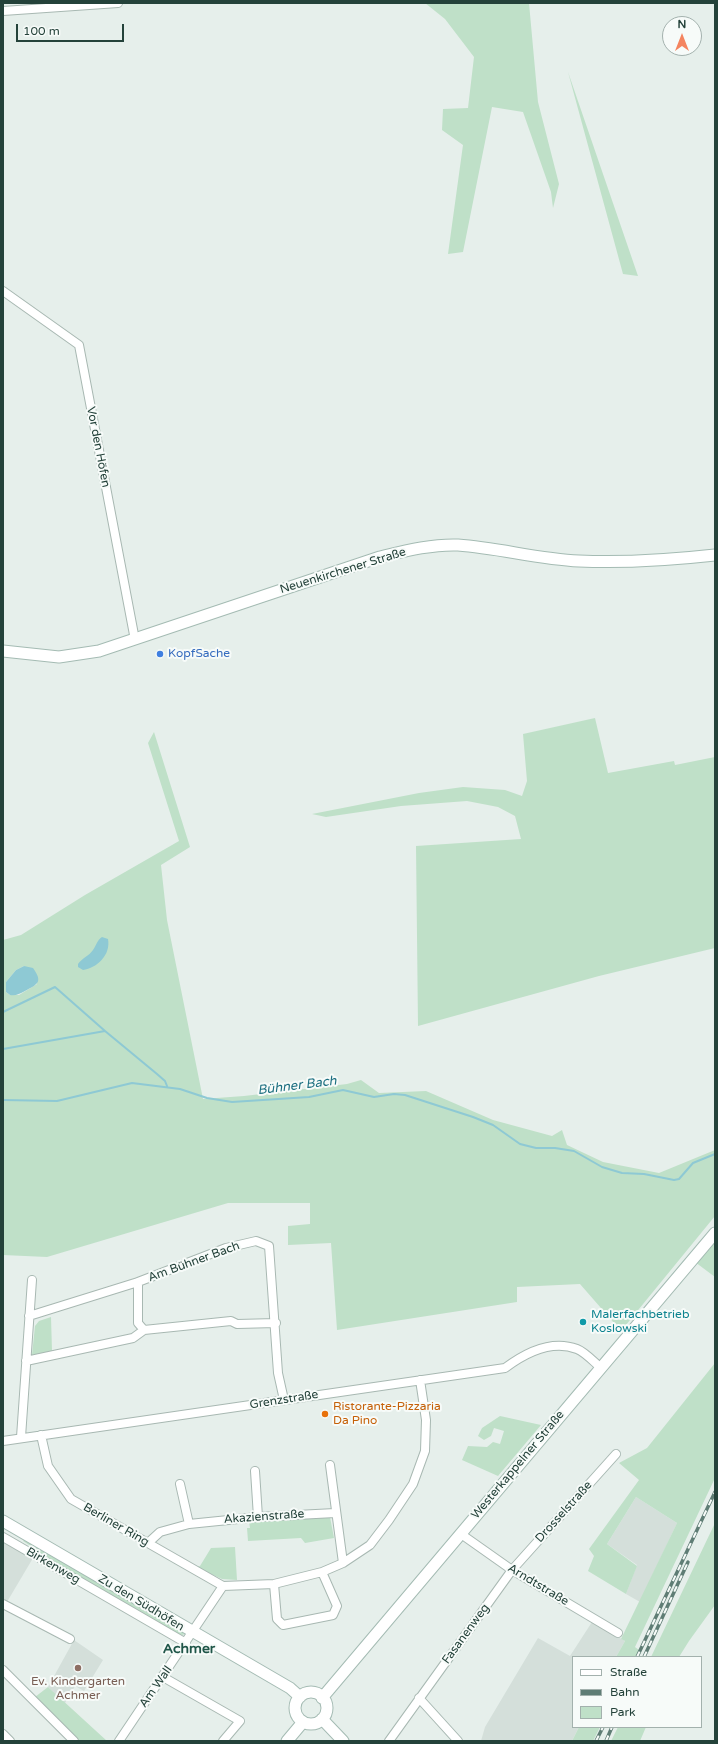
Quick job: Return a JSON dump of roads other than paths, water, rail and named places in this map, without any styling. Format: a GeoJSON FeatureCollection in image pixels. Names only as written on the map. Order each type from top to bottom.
{"type":"FeatureCollection","features":[{"type":"Feature","properties":{"kind":"street"},"geometry":{"type":"LineString","coordinates":[[3,11],[118,3]]}},
{"type":"Feature","properties":{"kind":"street","name":"Vor den Höfen"},"geometry":{"type":"LineString","coordinates":[[3,291],[78,345],[135,640]]}},
{"type":"Feature","properties":{"kind":"street","name":"Neuenkirchener Straße"},"geometry":{"type":"LineString","coordinates":[[3,651],[59,657],[99,651],[380,557],[417,548],[457,545],[576,561],[610,562],[671,560],[715,555]]}},
{"type":"Feature","properties":{"kind":"street","name":"Westerkappelner Straße"},"geometry":{"type":"LineString","coordinates":[[322,1698],[461,1534],[525,1455],[601,1368],[715,1232]]}},
{"type":"Feature","properties":{"kind":"street","name":"Am Bühner Bach"},"geometry":{"type":"LineString","coordinates":[[30,1316],[138,1282],[226,1248],[256,1241],[269,1246],[276,1323],[278,1373],[284,1400]]}},
{"type":"Feature","properties":{"kind":"street"},"geometry":{"type":"LineString","coordinates":[[21,1437],[32,1280]]}},
{"type":"Feature","properties":{"kind":"street","name":"Am Bühner Bach"},"geometry":{"type":"LineString","coordinates":[[138,1282],[138,1323],[144,1330]]}},
{"type":"Feature","properties":{"kind":"street"},"geometry":{"type":"LineString","coordinates":[[26,1361],[133,1338],[144,1330],[231,1321],[236,1324],[276,1323]]}},
{"type":"Feature","properties":{"kind":"street","name":"Grenzstraße"},"geometry":{"type":"LineString","coordinates":[[3,1441],[21,1437],[505,1368],[518,1358],[536,1349],[558,1346],[577,1349],[601,1368]]}},
{"type":"Feature","properties":{"kind":"street"},"geometry":{"type":"LineString","coordinates":[[193,1633],[223,1586],[274,1584],[322,1572],[343,1563],[370,1544],[389,1520],[412,1484],[425,1451],[426,1420],[420,1380]]}},
{"type":"Feature","properties":{"kind":"street","name":"Berliner Ring"},"geometry":{"type":"LineString","coordinates":[[41,1435],[48,1466],[71,1499],[223,1586]]}},
{"type":"Feature","properties":{"kind":"street","name":"Drosselstraße"},"geometry":{"type":"LineString","coordinates":[[512,1570],[616,1454]]}},
{"type":"Feature","properties":{"kind":"street"},"geometry":{"type":"LineString","coordinates":[[330,1465],[343,1563]]}},
{"type":"Feature","properties":{"kind":"street"},"geometry":{"type":"LineString","coordinates":[[255,1471],[258,1517]]}},
{"type":"Feature","properties":{"kind":"street"},"geometry":{"type":"LineString","coordinates":[[180,1484],[189,1524]]}},
{"type":"Feature","properties":{"kind":"street","name":"Akazienstraße"},"geometry":{"type":"LineString","coordinates":[[148,1543],[160,1532],[189,1524],[258,1517],[336,1513]]}},
{"type":"Feature","properties":{"kind":"street","name":"Zu den Südhöfen"},"geometry":{"type":"LineString","coordinates":[[3,1521],[193,1633],[290,1688],[300,1697]]}},
{"type":"Feature","properties":{"kind":"street","name":"Arndtstraße"},"geometry":{"type":"LineString","coordinates":[[461,1534],[512,1570],[618,1633]]}},
{"type":"Feature","properties":{"kind":"street","name":"Birkenweg"},"geometry":{"type":"LineString","coordinates":[[3,1537],[186,1643]]}},
{"type":"Feature","properties":{"kind":"street","name":"Fasanenweg"},"geometry":{"type":"LineString","coordinates":[[389,1741],[512,1570]]}},
{"type":"Feature","properties":{"kind":"street"},"geometry":{"type":"LineString","coordinates":[[274,1584],[277,1619],[283,1625],[333,1615],[337,1606],[322,1572]]}},
{"type":"Feature","properties":{"kind":"street"},"geometry":{"type":"LineString","coordinates":[[3,1604],[70,1639]]}},
{"type":"Feature","properties":{"kind":"street","name":"Am Wall"},"geometry":{"type":"LineString","coordinates":[[119,1741],[193,1633]]}},
{"type":"Feature","properties":{"kind":"street"},"geometry":{"type":"LineString","coordinates":[[3,1670],[74,1741]]}},
{"type":"Feature","properties":{"kind":"street"},"geometry":{"type":"LineString","coordinates":[[163,1677],[240,1721],[223,1741]]}},
{"type":"Feature","properties":{"kind":"street"},"geometry":{"type":"LineString","coordinates":[[309,1693],[314,1693],[322,1698],[326,1706],[325,1716],[313,1724],[303,1722],[295,1710],[297,1701],[300,1697],[309,1693]]}},
{"type":"Feature","properties":{"kind":"street"},"geometry":{"type":"LineString","coordinates":[[419,1698],[458,1741]]}},
{"type":"Feature","properties":{"kind":"street"},"geometry":{"type":"LineString","coordinates":[[322,1719],[343,1741]]}},
{"type":"Feature","properties":{"kind":"street"},"geometry":{"type":"LineString","coordinates":[[287,1741],[303,1722]]}},
{"type":"Feature","properties":{"kind":"street"},"geometry":{"type":"LineString","coordinates":[[3,1734],[10,1741]]}},
{"type":"Feature","properties":{"kind":"water"},"geometry":{"type":"Polygon","coordinates":[[[102,937],[108,939],[108,945],[102,960],[98,964],[88,969],[83,970],[78,967],[78,964],[91,952],[102,937]]]}},
{"type":"Feature","properties":{"kind":"water"},"geometry":{"type":"Polygon","coordinates":[[[24,966],[33,968],[38,977],[38,982],[21,993],[10,995],[6,992],[6,982],[16,970],[24,966]]]}},
{"type":"Feature","properties":{"kind":"waterway"},"geometry":{"type":"LineString","coordinates":[[3,1012],[55,987],[105,1031]]}},
{"type":"Feature","properties":{"kind":"waterway"},"geometry":{"type":"LineString","coordinates":[[3,1049],[105,1031],[165,1081],[167,1086]]}},
{"type":"Feature","properties":{"kind":"waterway","name":"Bühner Bach"},"geometry":{"type":"LineString","coordinates":[[3,1100],[57,1101],[132,1083],[180,1089],[207,1098],[232,1102],[309,1097],[343,1090],[374,1097],[394,1094],[405,1095],[493,1125],[520,1144],[536,1148],[555,1148],[574,1151],[602,1167],[622,1173],[644,1174],[674,1180],[679,1179],[693,1163],[715,1154]]}},
{"type":"Feature","properties":{"kind":"railway"},"geometry":{"type":"LineString","coordinates":[[637,1656],[715,1492]]}},
{"type":"Feature","properties":{"kind":"railway"},"geometry":{"type":"LineString","coordinates":[[644,1656],[688,1562]]}},
{"type":"Feature","properties":{"kind":"railway"},"geometry":{"type":"LineString","coordinates":[[596,1741],[602,1728]]}},
{"type":"Feature","properties":{"kind":"railway"},"geometry":{"type":"LineString","coordinates":[[606,1741],[612,1728]]}},
{"type":"Feature","properties":{"kind":"place","name":"KopfSache"},"geometry":{"type":"Point","coordinates":[160,654]}},
{"type":"Feature","properties":{"kind":"place","name":"Malerfachbetrieb Koslowski"},"geometry":{"type":"Point","coordinates":[583,1322]}},
{"type":"Feature","properties":{"kind":"place","name":"Ristorante-Pizzaria Da Pino"},"geometry":{"type":"Point","coordinates":[325,1414]}},
{"type":"Feature","properties":{"kind":"place","name":"Ev. Kindergarten Achmer"},"geometry":{"type":"Point","coordinates":[78,1668]}},
{"type":"Feature","properties":{"kind":"district","name":"Achmer"},"geometry":{"type":"Point","coordinates":[189,1649]}}]}
